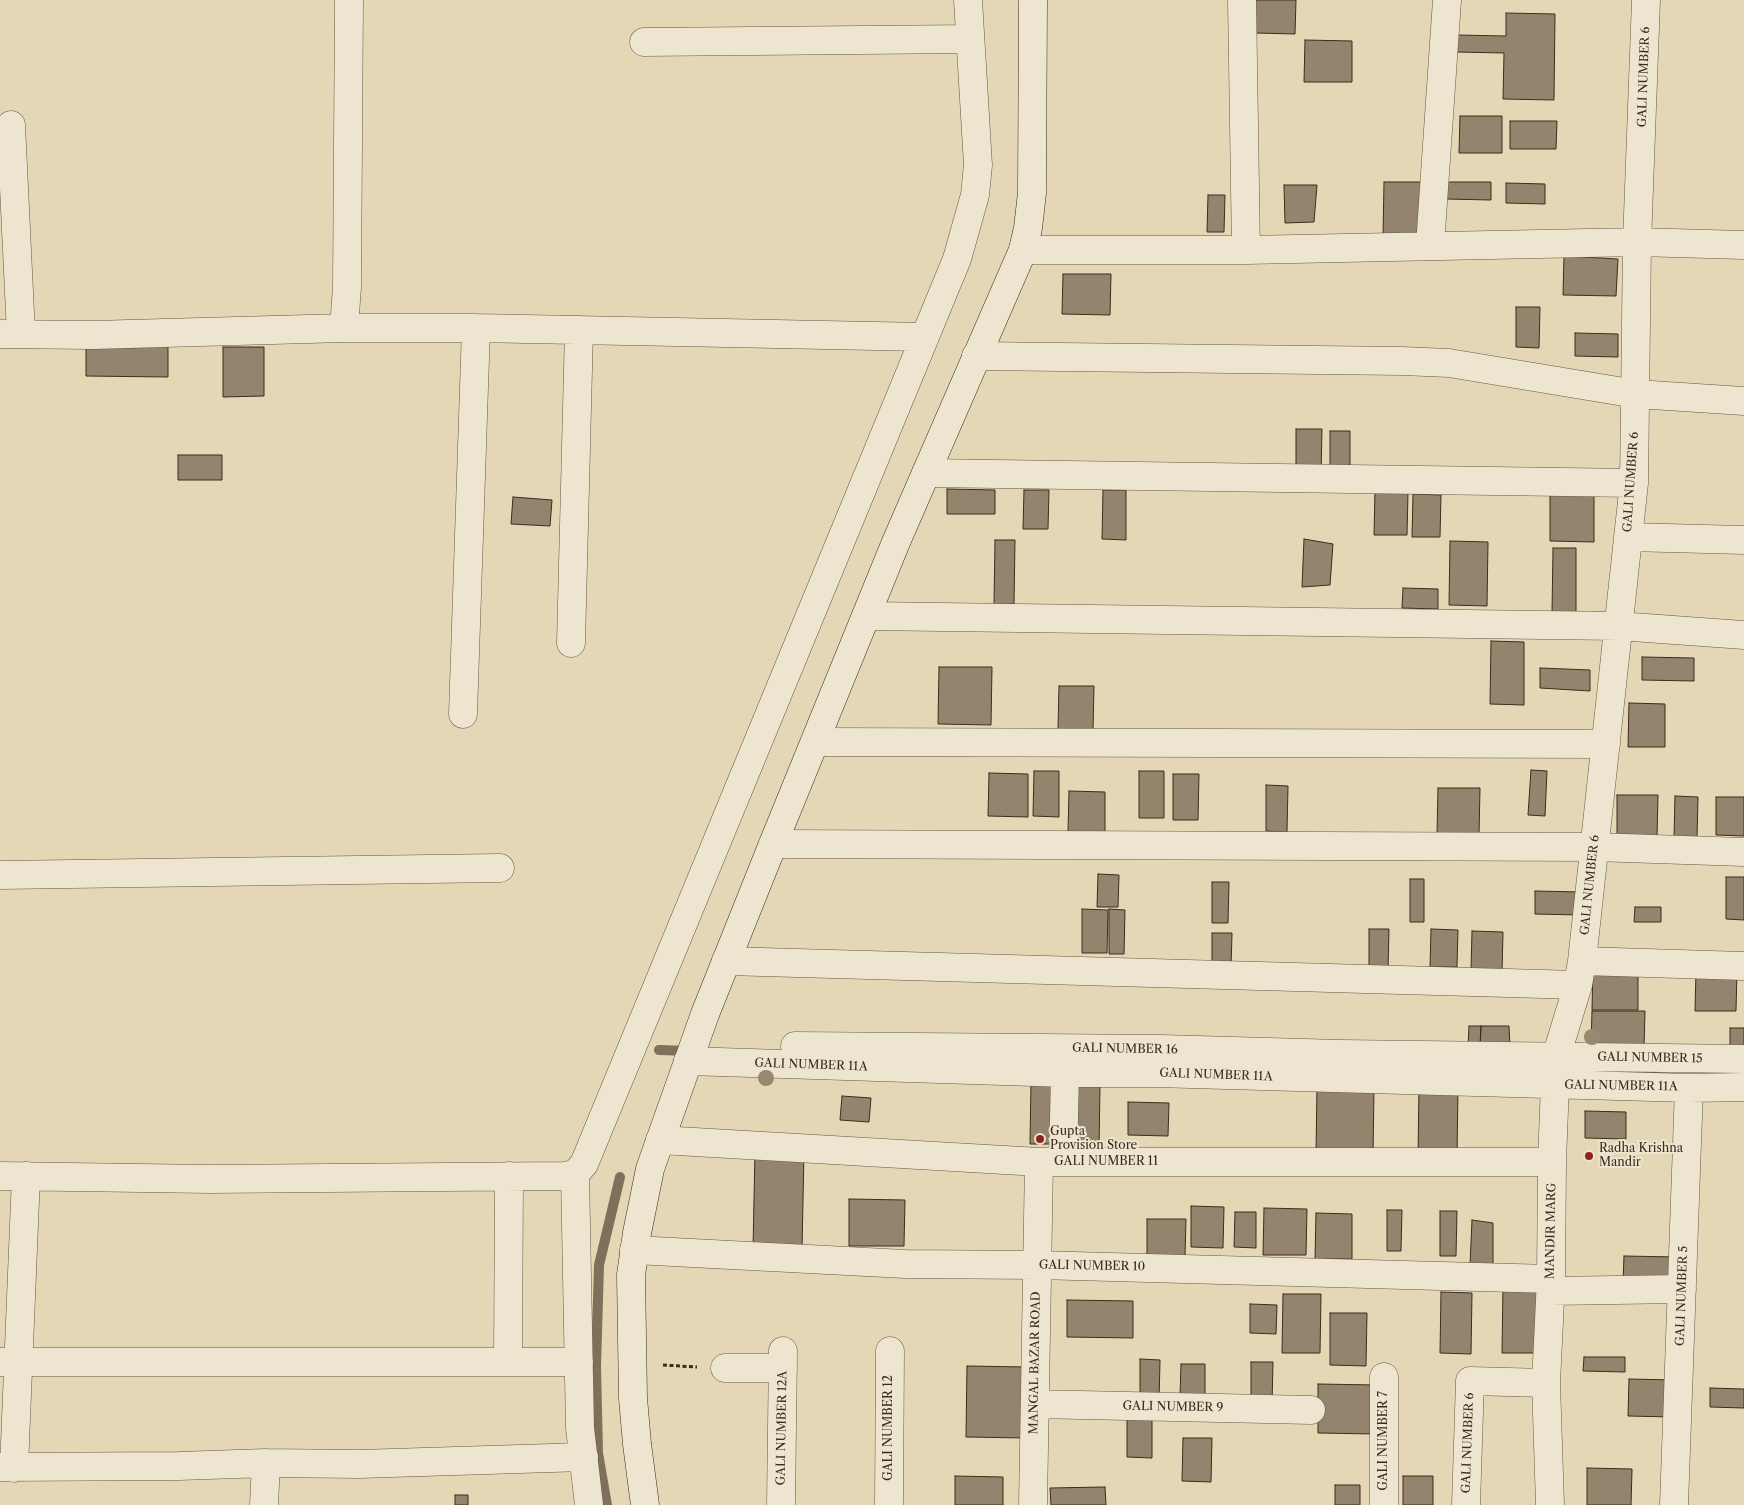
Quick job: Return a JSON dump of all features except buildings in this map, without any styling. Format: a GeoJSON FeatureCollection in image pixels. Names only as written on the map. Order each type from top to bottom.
{"type":"FeatureCollection","features":[{"type":"Feature","properties":{"kind":"street"},"geometry":{"type":"LineString","coordinates":[[344,328],[347,287],[349,0]]}},
{"type":"Feature","properties":{"kind":"street"},"geometry":{"type":"LineString","coordinates":[[584,1457],[359,1464],[266,1463],[179,1466],[7,1467],[13,1176],[210,1178],[564,1176],[575,1174],[584,1164],[957,259],[975,196],[978,165],[968,0]]}},
{"type":"Feature","properties":{"kind":"street"},"geometry":{"type":"LineString","coordinates":[[645,1505],[637,1444],[632,1364],[631,1275],[650,1169],[691,1052],[773,844],[926,473],[1023,250],[1028,228],[1032,193],[1033,0]]}},
{"type":"Feature","properties":{"kind":"street"},"geometry":{"type":"LineString","coordinates":[[1242,0],[1246,250]]}},
{"type":"Feature","properties":{"kind":"street"},"geometry":{"type":"LineString","coordinates":[[1430,246],[1447,0]]}},
{"type":"Feature","properties":{"kind":"street","name":"GALI NUMBER 6"},"geometry":{"type":"LineString","coordinates":[[1580,973],[1634,484],[1637,242],[1646,0]]}},
{"type":"Feature","properties":{"kind":"street"},"geometry":{"type":"LineString","coordinates":[[644,42],[970,39]]}},
{"type":"Feature","properties":{"kind":"street"},"geometry":{"type":"LineString","coordinates":[[11,125],[10,334],[93,335],[344,328],[476,328],[925,337]]}},
{"type":"Feature","properties":{"kind":"street"},"geometry":{"type":"LineString","coordinates":[[1023,250],[1246,250],[1637,242],[1744,245]]}},
{"type":"Feature","properties":{"kind":"street"},"geometry":{"type":"LineString","coordinates":[[463,714],[476,328]]}},
{"type":"Feature","properties":{"kind":"street"},"geometry":{"type":"LineString","coordinates":[[571,643],[579,330]]}},
{"type":"Feature","properties":{"kind":"street"},"geometry":{"type":"LineString","coordinates":[[976,356],[1449,363],[1636,394],[1744,401]]}},
{"type":"Feature","properties":{"kind":"street"},"geometry":{"type":"LineString","coordinates":[[926,473],[1634,484]]}},
{"type":"Feature","properties":{"kind":"street"},"geometry":{"type":"LineString","coordinates":[[1628,537],[1744,540]]}},
{"type":"Feature","properties":{"kind":"street"},"geometry":{"type":"LineString","coordinates":[[866,616],[1618,626],[1744,635]]}},
{"type":"Feature","properties":{"kind":"street"},"geometry":{"type":"LineString","coordinates":[[815,742],[1606,744]]}},
{"type":"Feature","properties":{"kind":"street"},"geometry":{"type":"LineString","coordinates":[[773,844],[1594,847],[1744,852]]}},
{"type":"Feature","properties":{"kind":"street"},"geometry":{"type":"LineString","coordinates":[[0,875],[500,868]]}},
{"type":"Feature","properties":{"kind":"street"},"geometry":{"type":"LineString","coordinates":[[726,961],[1580,973],[1744,966]]}},
{"type":"Feature","properties":{"kind":"street","name":"MANDIR MARG"},"geometry":{"type":"LineString","coordinates":[[1550,1505],[1546,1383],[1551,1285],[1552,1162],[1556,1057],[1580,973]]}},
{"type":"Feature","properties":{"kind":"street","name":"GALI NUMBER 16"},"geometry":{"type":"LineString","coordinates":[[691,1052],[1162,1049],[1556,1057]]}},
{"type":"Feature","properties":{"kind":"street","name":"GALI NUMBER 11A"},"geometry":{"type":"LineString","coordinates":[[691,1052],[1065,1073],[1155,1073],[1689,1088],[1744,1087]]}},
{"type":"Feature","properties":{"kind":"street","name":"GALI NUMBER 15"},"geometry":{"type":"LineString","coordinates":[[1556,1057],[1744,1059]]}},
{"type":"Feature","properties":{"kind":"street","name":"MANGAL BAZAR ROAD"},"geometry":{"type":"LineString","coordinates":[[1033,1505],[1037,1265],[1065,1073]]}},
{"type":"Feature","properties":{"kind":"street","name":"GALI NUMBER 5"},"geometry":{"type":"LineString","coordinates":[[1674,1505],[1689,1088]]}},
{"type":"Feature","properties":{"kind":"street","name":"GALI NUMBER 11"},"geometry":{"type":"LineString","coordinates":[[660,1140],[1051,1162],[1552,1162]]}},
{"type":"Feature","properties":{"kind":"street"},"geometry":{"type":"LineString","coordinates":[[575,1174],[580,1428],[589,1505]]}},
{"type":"Feature","properties":{"kind":"street"},"geometry":{"type":"LineString","coordinates":[[508,1362],[509,1176]]}},
{"type":"Feature","properties":{"kind":"street","name":"GALI NUMBER 10"},"geometry":{"type":"LineString","coordinates":[[634,1250],[905,1264],[1037,1265],[1682,1289]]}},
{"type":"Feature","properties":{"kind":"street","name":"GALI NUMBER 12"},"geometry":{"type":"LineString","coordinates":[[889,1505],[890,1351]]}},
{"type":"Feature","properties":{"kind":"street","name":"GALI NUMBER 12A"},"geometry":{"type":"LineString","coordinates":[[725,1368],[783,1360],[780,1505]]}},
{"type":"Feature","properties":{"kind":"street"},"geometry":{"type":"LineString","coordinates":[[9,1362],[579,1362]]}},
{"type":"Feature","properties":{"kind":"street","name":"GALI NUMBER 7"},"geometry":{"type":"LineString","coordinates":[[1384,1378],[1384,1505]]}},
{"type":"Feature","properties":{"kind":"street","name":"GALI NUMBER 6"},"geometry":{"type":"LineString","coordinates":[[1466,1505],[1470,1381],[1546,1383]]}},
{"type":"Feature","properties":{"kind":"street","name":"GALI NUMBER 9"},"geometry":{"type":"LineString","coordinates":[[1035,1404],[1311,1410]]}},
{"type":"Feature","properties":{"kind":"street"},"geometry":{"type":"LineString","coordinates":[[264,1505],[266,1463]]}},
{"type":"Feature","properties":{"kind":"path"},"geometry":{"type":"LineString","coordinates":[[632,1364],[725,1368]]}},
{"type":"Feature","properties":{"kind":"waterway"},"geometry":{"type":"LineString","coordinates":[[659,1050],[690,1051]]}},
{"type":"Feature","properties":{"kind":"waterway"},"geometry":{"type":"LineString","coordinates":[[607,1505],[598,1453],[596,1366],[599,1265],[620,1177]]}},
{"type":"Feature","properties":{"kind":"place","name":"Gupta Provision Store"},"geometry":{"type":"Point","coordinates":[1040,1139]}},
{"type":"Feature","properties":{"kind":"place","name":"Radha Krishna Mandir"},"geometry":{"type":"Point","coordinates":[1589,1156]}}]}
